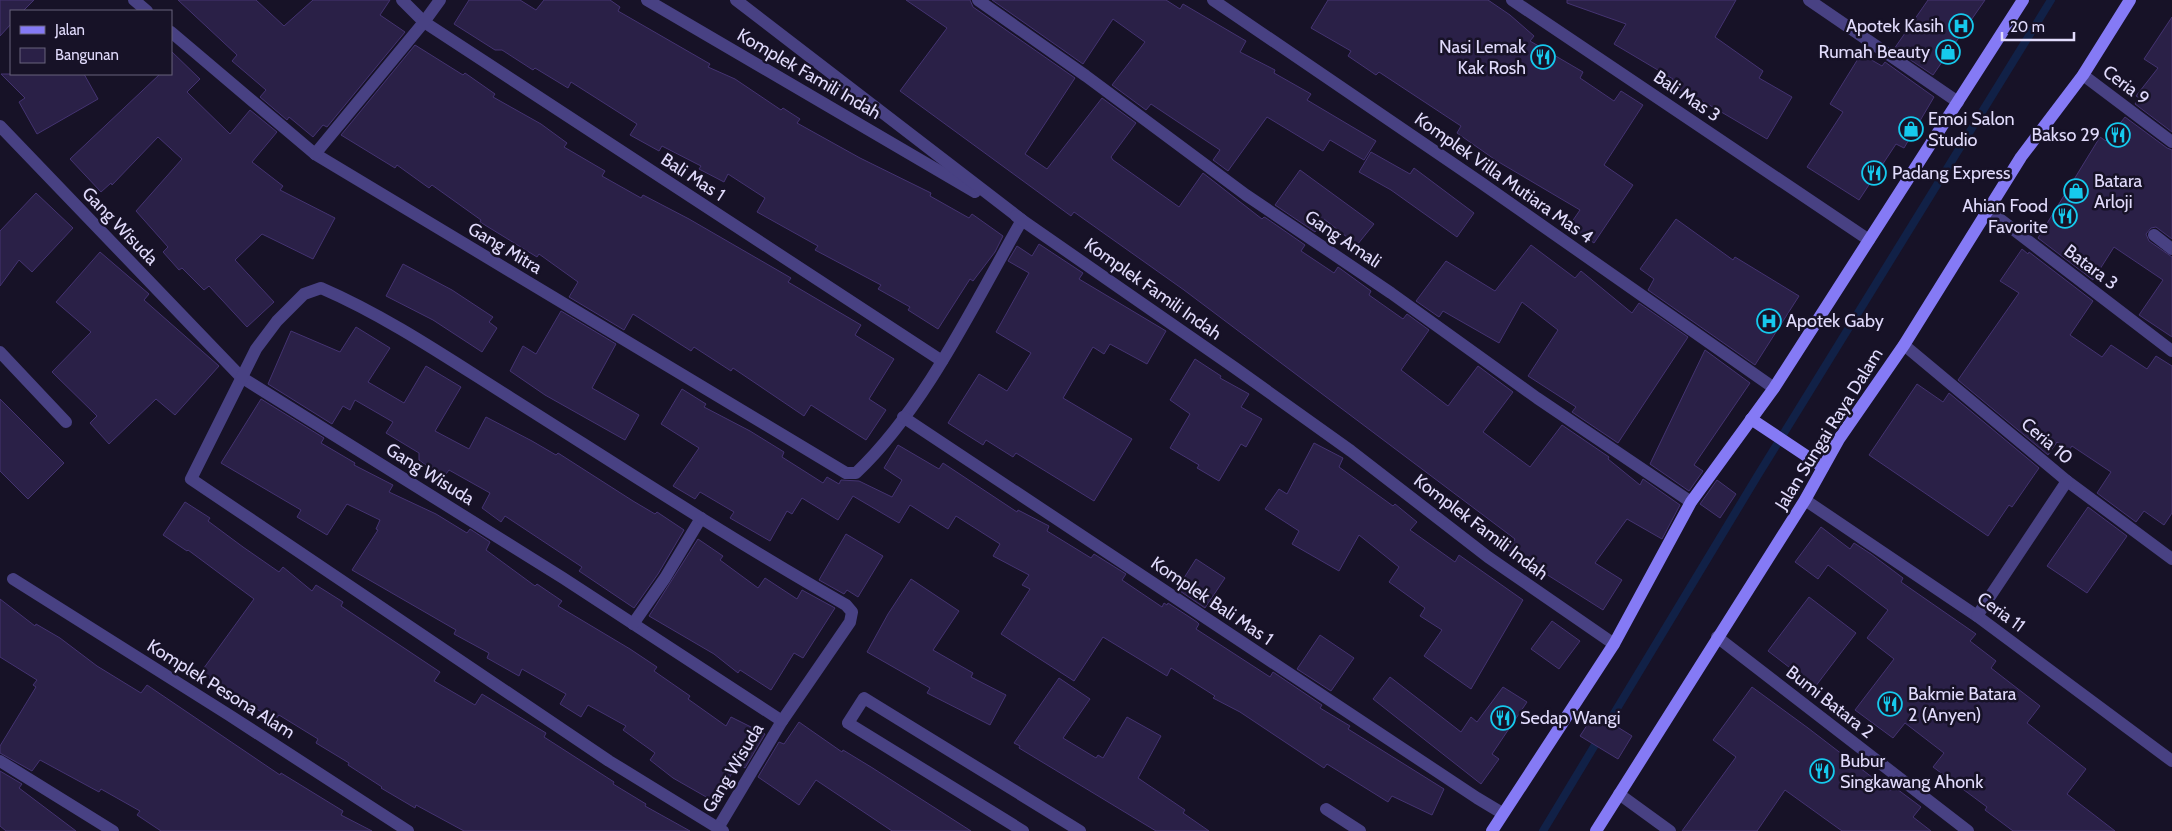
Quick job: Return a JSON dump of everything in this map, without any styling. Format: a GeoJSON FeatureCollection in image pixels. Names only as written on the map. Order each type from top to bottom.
{"type":"FeatureCollection","features":[{"type":"Feature","properties":{"kind":"street"},"geometry":{"type":"LineString","coordinates":[[134,0],[146,10]]}},
{"type":"Feature","properties":{"kind":"street","name":"Bali Mas 1"},"geometry":{"type":"LineString","coordinates":[[402,0],[424,22],[942,361]]}},
{"type":"Feature","properties":{"kind":"street"},"geometry":{"type":"LineString","coordinates":[[315,154],[440,0]]}},
{"type":"Feature","properties":{"kind":"street","name":"Komplek Famili Indah"},"geometry":{"type":"LineString","coordinates":[[647,0],[1022,220],[1351,451],[1488,557],[1614,644]]}},
{"type":"Feature","properties":{"kind":"street"},"geometry":{"type":"LineString","coordinates":[[736,0],[1022,220],[942,361],[904,417]]}},
{"type":"Feature","properties":{"kind":"street","name":"Gang Amali"},"geometry":{"type":"LineString","coordinates":[[978,0],[1086,76],[1246,195],[1391,293],[1537,398],[1692,502]]}},
{"type":"Feature","properties":{"kind":"street","name":"Komplek Villa Mutiara Mas 4"},"geometry":{"type":"LineString","coordinates":[[1213,0],[1488,188],[1774,388]]}},
{"type":"Feature","properties":{"kind":"street","name":"Bali Mas 3"},"geometry":{"type":"LineString","coordinates":[[1512,0],[1870,240]]}},
{"type":"Feature","properties":{"kind":"street"},"geometry":{"type":"LineString","coordinates":[[1809,0],[1958,102]]}},
{"type":"Feature","properties":{"kind":"street"},"geometry":{"type":"LineString","coordinates":[[1492,831],[1614,644],[1692,502],[1774,388],[2023,0]]}},
{"type":"Feature","properties":{"kind":"street","name":"Jalan Sungai Raya Dalam"},"geometry":{"type":"LineString","coordinates":[[1596,831],[1805,500],[1840,439],[1904,345],[2021,158],[2083,74],[2130,0]]}},
{"type":"Feature","properties":{"kind":"street","name":"Gang Mitra"},"geometry":{"type":"LineString","coordinates":[[172,33],[315,154],[846,472],[856,472],[875,454],[904,417]]}},
{"type":"Feature","properties":{"kind":"street","name":"Ceria 9"},"geometry":{"type":"LineString","coordinates":[[2083,74],[2172,142]]}},
{"type":"Feature","properties":{"kind":"street","name":"Gang Wisuda"},"geometry":{"type":"LineString","coordinates":[[0,126],[241,377],[563,578],[782,722],[720,829]]}},
{"type":"Feature","properties":{"kind":"street","name":"Batara 3"},"geometry":{"type":"LineString","coordinates":[[1988,210],[2172,351]]}},
{"type":"Feature","properties":{"kind":"street"},"geometry":{"type":"LineString","coordinates":[[2154,235],[2172,249]]}},
{"type":"Feature","properties":{"kind":"street"},"geometry":{"type":"LineString","coordinates":[[720,829],[609,761],[190,479],[256,349],[277,321],[304,294],[322,288],[358,304],[443,354],[772,564],[846,605],[852,612],[850,622],[782,722]]}},
{"type":"Feature","properties":{"kind":"street","name":"Ceria 10"},"geometry":{"type":"LineString","coordinates":[[1904,345],[2067,481],[2172,559]]}},
{"type":"Feature","properties":{"kind":"street"},"geometry":{"type":"LineString","coordinates":[[0,352],[66,422]]}},
{"type":"Feature","properties":{"kind":"street","name":"Komplek Bali Mas 1"},"geometry":{"type":"LineString","coordinates":[[904,417],[1476,798],[1502,813]]}},
{"type":"Feature","properties":{"kind":"street"},"geometry":{"type":"LineString","coordinates":[[1751,419],[1823,467]]}},
{"type":"Feature","properties":{"kind":"street"},"geometry":{"type":"LineString","coordinates":[[1977,616],[2067,481]]}},
{"type":"Feature","properties":{"kind":"street","name":"Ceria 11"},"geometry":{"type":"LineString","coordinates":[[1805,500],[1977,616],[2172,761]]}},
{"type":"Feature","properties":{"kind":"street"},"geometry":{"type":"LineString","coordinates":[[633,624],[665,578],[701,518]]}},
{"type":"Feature","properties":{"kind":"street","name":"Komplek Pesona Alam"},"geometry":{"type":"LineString","coordinates":[[13,579],[238,720],[408,831]]}},
{"type":"Feature","properties":{"kind":"street","name":"Bumi Batara 2"},"geometry":{"type":"LineString","coordinates":[[1717,637],[1968,831]]}},
{"type":"Feature","properties":{"kind":"street"},"geometry":{"type":"LineString","coordinates":[[1023,831],[848,724],[864,698],[1080,831]]}},
{"type":"Feature","properties":{"kind":"street"},"geometry":{"type":"LineString","coordinates":[[0,761],[112,831]]}},
{"type":"Feature","properties":{"kind":"street"},"geometry":{"type":"LineString","coordinates":[[1619,794],[1670,831]]}},
{"type":"Feature","properties":{"kind":"street"},"geometry":{"type":"LineString","coordinates":[[1326,809],[1360,831]]}},
{"type":"Feature","properties":{"kind":"building"},"geometry":{"type":"Polygon","coordinates":[[[0,0],[34,0],[24,10],[10,10],[10,25],[0,36],[0,0]]]}},
{"type":"Feature","properties":{"kind":"building"},"geometry":{"type":"Polygon","coordinates":[[[178,0],[256,0],[284,26],[313,0],[390,0],[380,15],[405,32],[327,127],[323,125],[313,137],[289,117],[287,120],[260,97],[266,90],[232,61],[237,55],[178,0]]]}},
{"type":"Feature","properties":{"kind":"building"},"geometry":{"type":"Polygon","coordinates":[[[469,0],[520,0],[536,10],[544,0],[610,0],[620,7],[618,11],[710,64],[708,67],[735,79],[781,110],[783,108],[800,119],[797,123],[860,158],[931,193],[930,196],[969,218],[972,214],[1003,236],[995,252],[973,281],[970,279],[938,329],[908,310],[910,307],[878,289],[881,285],[815,250],[818,246],[757,212],[765,198],[728,174],[724,182],[699,169],[701,166],[662,146],[659,151],[630,135],[637,124],[571,82],[568,88],[535,68],[533,70],[502,50],[495,50],[454,24],[469,0]]]}},
{"type":"Feature","properties":{"kind":"building"},"geometry":{"type":"Polygon","coordinates":[[[906,0],[970,0],[973,7],[1075,78],[1025,154],[1047,169],[1102,98],[1136,123],[1111,157],[1113,160],[1179,207],[1203,173],[1262,219],[1266,218],[1305,245],[1301,251],[1334,273],[1338,267],[1371,291],[1369,295],[1403,319],[1407,314],[1429,330],[1401,370],[1448,406],[1478,366],[1513,392],[1483,432],[1530,467],[1562,425],[1609,457],[1608,459],[1640,485],[1643,479],[1680,505],[1662,539],[1627,519],[1595,563],[1622,580],[1603,610],[1508,550],[1515,539],[1184,290],[1074,212],[1071,216],[900,91],[947,28],[906,0]]]}},
{"type":"Feature","properties":{"kind":"building"},"geometry":{"type":"Polygon","coordinates":[[[992,0],[1166,0],[1180,9],[1183,4],[1246,41],[1240,52],[1275,70],[1274,73],[1311,94],[1307,100],[1376,141],[1364,160],[1330,140],[1323,151],[1267,117],[1228,171],[1213,160],[1220,150],[1151,104],[1146,110],[1112,85],[1145,42],[1113,19],[1083,64],[992,0]]]}},
{"type":"Feature","properties":{"kind":"building"},"geometry":{"type":"Polygon","coordinates":[[[1328,0],[1488,0],[1510,15],[1534,36],[1530,41],[1583,72],[1580,78],[1614,101],[1621,91],[1643,105],[1604,165],[1633,185],[1594,243],[1569,226],[1580,210],[1497,161],[1457,133],[1461,126],[1379,72],[1376,75],[1348,56],[1351,51],[1311,28],[1328,0]]]}},
{"type":"Feature","properties":{"kind":"building"},"geometry":{"type":"Polygon","coordinates":[[[1567,0],[1736,0],[1715,37],[1763,71],[1759,78],[1792,97],[1767,139],[1701,100],[1700,103],[1670,83],[1673,79],[1614,44],[1626,24],[1567,3],[1567,0]]]}},
{"type":"Feature","properties":{"kind":"building"},"geometry":{"type":"Polygon","coordinates":[[[1928,0],[1985,0],[1933,75],[1894,49],[1928,0]]]}},
{"type":"Feature","properties":{"kind":"building"},"geometry":{"type":"Polygon","coordinates":[[[2172,17],[2172,132],[2135,104],[2139,98],[2136,96],[2158,68],[2144,59],[2172,17]]]}},
{"type":"Feature","properties":{"kind":"building"},"geometry":{"type":"Polygon","coordinates":[[[415,45],[463,75],[465,73],[495,94],[493,97],[541,124],[567,143],[564,147],[605,171],[602,176],[641,198],[643,195],[689,219],[791,278],[788,282],[861,325],[855,335],[894,359],[869,399],[886,410],[866,440],[811,405],[804,416],[733,368],[731,371],[694,347],[691,351],[633,314],[624,330],[569,297],[578,282],[539,254],[537,257],[480,222],[481,220],[432,185],[429,188],[397,165],[395,168],[341,135],[415,45]]]}},
{"type":"Feature","properties":{"kind":"building"},"geometry":{"type":"Polygon","coordinates":[[[172,52],[200,79],[187,92],[230,134],[250,110],[277,132],[252,162],[283,186],[280,190],[335,218],[313,259],[262,234],[235,260],[274,302],[247,327],[209,286],[204,290],[182,268],[179,270],[163,252],[168,247],[136,211],[182,159],[158,137],[112,185],[111,183],[101,192],[70,159],[159,75],[172,75],[172,52]]]}},
{"type":"Feature","properties":{"kind":"building"},"geometry":{"type":"Polygon","coordinates":[[[1861,54],[1882,66],[1885,62],[1934,97],[1904,148],[1896,144],[1859,200],[1807,167],[1843,112],[1830,104],[1861,54]]]}},
{"type":"Feature","properties":{"kind":"building"},"geometry":{"type":"Polygon","coordinates":[[[1,74],[85,75],[98,99],[37,134],[19,102],[25,98],[1,74]]]}},
{"type":"Feature","properties":{"kind":"building"},"geometry":{"type":"Polygon","coordinates":[[[2125,117],[2172,150],[2172,239],[2156,227],[2151,228],[2146,234],[2149,241],[2172,257],[2172,337],[2139,315],[2163,280],[2114,247],[2093,280],[2038,238],[2100,137],[2106,141],[2125,117]]]}},
{"type":"Feature","properties":{"kind":"building"},"geometry":{"type":"Polygon","coordinates":[[[1371,152],[1410,174],[1414,168],[1474,213],[1457,237],[1391,190],[1359,172],[1371,152]]]}},
{"type":"Feature","properties":{"kind":"building"},"geometry":{"type":"Polygon","coordinates":[[[1300,170],[1374,224],[1357,245],[1324,219],[1315,232],[1275,205],[1300,170]]]}},
{"type":"Feature","properties":{"kind":"building"},"geometry":{"type":"Polygon","coordinates":[[[36,193],[73,228],[32,272],[19,260],[0,286],[0,231],[36,193]]]}},
{"type":"Feature","properties":{"kind":"building"},"geometry":{"type":"Polygon","coordinates":[[[1676,219],[1733,260],[1735,257],[1799,296],[1755,365],[1648,290],[1654,279],[1640,269],[1676,219]]]}},
{"type":"Feature","properties":{"kind":"building"},"geometry":{"type":"Polygon","coordinates":[[[1039,244],[1083,273],[1079,279],[1166,331],[1147,364],[1110,344],[1104,354],[1093,347],[1063,398],[1132,439],[1094,501],[1016,453],[1013,457],[986,440],[983,445],[948,423],[979,374],[1007,391],[1031,353],[996,332],[1029,273],[1008,261],[1017,246],[1032,256],[1039,244]]]}},
{"type":"Feature","properties":{"kind":"building"},"geometry":{"type":"Polygon","coordinates":[[[1531,245],[1575,278],[1581,271],[1632,313],[1639,303],[1688,337],[1618,443],[1572,412],[1576,407],[1528,376],[1558,330],[1522,302],[1499,343],[1443,311],[1439,317],[1416,301],[1446,261],[1495,291],[1531,245]]]}},
{"type":"Feature","properties":{"kind":"building"},"geometry":{"type":"Polygon","coordinates":[[[2022,249],[2028,254],[2029,252],[2093,301],[2070,335],[2102,357],[2111,345],[2147,369],[2156,356],[2172,366],[2172,513],[2164,525],[2144,511],[2136,522],[2097,493],[2111,472],[2072,446],[2069,450],[2057,442],[2048,455],[1958,380],[2019,293],[2000,281],[2022,249]]]}},
{"type":"Feature","properties":{"kind":"building"},"geometry":{"type":"Polygon","coordinates":[[[100,252],[149,294],[144,300],[219,366],[175,415],[156,399],[109,444],[90,423],[97,416],[52,372],[91,332],[56,302],[100,252]]]}},
{"type":"Feature","properties":{"kind":"building"},"geometry":{"type":"Polygon","coordinates":[[[403,264],[452,290],[493,317],[489,322],[497,328],[482,352],[433,320],[386,296],[403,264]]]}},
{"type":"Feature","properties":{"kind":"building"},"geometry":{"type":"Polygon","coordinates":[[[561,311],[616,344],[592,388],[639,415],[625,440],[545,395],[510,371],[523,346],[536,354],[561,311]]]}},
{"type":"Feature","properties":{"kind":"building"},"geometry":{"type":"Polygon","coordinates":[[[356,327],[390,348],[368,382],[404,403],[426,366],[461,387],[435,431],[469,449],[486,417],[556,455],[558,453],[633,501],[655,514],[657,512],[684,530],[658,574],[634,608],[579,571],[582,567],[505,516],[501,522],[482,508],[490,493],[449,470],[446,474],[438,474],[419,460],[419,453],[386,433],[393,422],[355,400],[350,410],[343,406],[332,424],[268,384],[291,331],[340,352],[356,327]]]}},
{"type":"Feature","properties":{"kind":"building"},"geometry":{"type":"Polygon","coordinates":[[[1705,350],[1750,383],[1694,465],[1703,471],[1689,491],[1650,464],[1705,350]]]}},
{"type":"Feature","properties":{"kind":"building"},"geometry":{"type":"Polygon","coordinates":[[[1195,359],[1221,376],[1220,378],[1249,394],[1241,407],[1262,419],[1246,447],[1241,444],[1219,481],[1197,468],[1199,465],[1170,448],[1190,414],[1170,400],[1195,359]]]}},
{"type":"Feature","properties":{"kind":"building"},"geometry":{"type":"Polygon","coordinates":[[[1917,384],[1943,402],[1949,393],[2039,468],[2012,507],[2009,505],[1988,536],[1869,455],[1917,384]]]}},
{"type":"Feature","properties":{"kind":"building"},"geometry":{"type":"Polygon","coordinates":[[[682,389],[706,404],[704,407],[750,431],[784,452],[782,457],[823,483],[827,477],[839,484],[841,480],[859,481],[892,497],[902,480],[884,468],[898,445],[939,469],[943,463],[1017,512],[1018,510],[1049,526],[1047,531],[1091,558],[1094,554],[1126,574],[1122,580],[1162,607],[1164,603],[1167,605],[1168,603],[1197,622],[1199,624],[1196,629],[1270,677],[1273,672],[1322,705],[1320,708],[1350,726],[1348,729],[1444,789],[1432,815],[1392,796],[1388,802],[1327,764],[1324,768],[1240,712],[1213,698],[1215,696],[1171,668],[1167,676],[1103,637],[1074,681],[1001,634],[1030,589],[1022,585],[1029,575],[993,556],[1000,544],[956,516],[948,529],[910,505],[899,523],[853,496],[838,520],[802,498],[792,514],[787,511],[770,541],[730,518],[734,512],[700,492],[695,499],[673,486],[699,448],[661,424],[682,389]]]}},
{"type":"Feature","properties":{"kind":"building"},"geometry":{"type":"Polygon","coordinates":[[[0,399],[64,463],[28,499],[0,471],[0,399]]]}},
{"type":"Feature","properties":{"kind":"building"},"geometry":{"type":"Polygon","coordinates":[[[261,399],[324,438],[321,443],[355,463],[354,465],[393,485],[389,492],[436,514],[467,533],[470,529],[490,542],[486,550],[535,586],[537,584],[562,601],[558,606],[657,667],[654,671],[690,696],[688,699],[726,726],[731,717],[765,734],[745,768],[738,763],[715,802],[673,778],[650,760],[655,753],[623,730],[626,726],[588,705],[581,717],[560,704],[566,694],[522,669],[519,676],[487,658],[489,653],[454,634],[456,630],[352,570],[378,530],[376,529],[380,520],[347,504],[327,535],[297,517],[301,510],[221,463],[261,399]]]}},
{"type":"Feature","properties":{"kind":"building"},"geometry":{"type":"Polygon","coordinates":[[[1314,443],[1343,458],[1339,467],[1393,506],[1395,504],[1417,522],[1410,530],[1455,562],[1459,555],[1523,600],[1471,689],[1424,656],[1442,630],[1420,616],[1425,608],[1389,582],[1399,567],[1359,535],[1339,571],[1292,544],[1299,531],[1265,509],[1279,489],[1287,494],[1314,443]]]}},
{"type":"Feature","properties":{"kind":"building"},"geometry":{"type":"Polygon","coordinates":[[[1717,480],[1736,494],[1720,518],[1700,504],[1717,480]]]}},
{"type":"Feature","properties":{"kind":"building"},"geometry":{"type":"Polygon","coordinates":[[[185,502],[210,518],[208,521],[279,572],[283,567],[312,591],[316,585],[343,602],[341,606],[440,672],[434,681],[475,705],[482,694],[546,733],[544,737],[614,782],[613,784],[646,804],[645,806],[690,831],[464,831],[416,805],[415,808],[381,788],[348,765],[349,763],[316,743],[318,739],[279,715],[275,720],[235,696],[201,672],[254,599],[188,550],[163,535],[185,502]]]}},
{"type":"Feature","properties":{"kind":"building"},"geometry":{"type":"Polygon","coordinates":[[[2088,507],[2127,536],[2087,593],[2047,566],[2088,507]]]}},
{"type":"Feature","properties":{"kind":"building"},"geometry":{"type":"Polygon","coordinates":[[[1821,527],[1850,549],[1854,543],[1871,554],[1903,578],[1901,582],[1976,634],[1970,641],[1996,661],[1991,668],[2040,706],[2027,723],[2086,769],[2067,794],[2115,831],[2013,831],[1985,810],[1987,807],[1933,767],[1944,753],[1905,723],[1893,738],[1855,710],[1894,659],[1867,638],[1888,610],[1828,565],[1818,579],[1795,562],[1821,527]]]}},
{"type":"Feature","properties":{"kind":"building"},"geometry":{"type":"Polygon","coordinates":[[[846,534],[883,556],[858,597],[847,590],[844,594],[819,580],[846,534]]]}},
{"type":"Feature","properties":{"kind":"building"},"geometry":{"type":"Polygon","coordinates":[[[698,539],[723,556],[720,560],[758,588],[765,578],[797,599],[802,590],[835,608],[803,658],[794,653],[771,690],[740,670],[738,673],[714,654],[649,616],[698,539]]]}},
{"type":"Feature","properties":{"kind":"building"},"geometry":{"type":"Polygon","coordinates":[[[1196,559],[1225,578],[1205,608],[1177,589],[1196,559]]]}},
{"type":"Feature","properties":{"kind":"building"},"geometry":{"type":"Polygon","coordinates":[[[911,579],[959,611],[933,650],[973,673],[971,677],[1006,695],[990,725],[927,693],[930,688],[867,652],[888,614],[911,579]]]}},
{"type":"Feature","properties":{"kind":"building"},"geometry":{"type":"Polygon","coordinates":[[[1809,597],[1856,633],[1815,687],[1768,651],[1809,597]]]}},
{"type":"Feature","properties":{"kind":"building"},"geometry":{"type":"Polygon","coordinates":[[[0,599],[35,626],[36,624],[60,638],[97,666],[141,693],[147,685],[280,775],[281,773],[343,811],[341,815],[372,831],[161,831],[137,815],[140,811],[101,789],[99,792],[40,760],[32,771],[0,753],[0,746],[36,687],[33,685],[37,680],[0,657],[0,599]]]}},
{"type":"Feature","properties":{"kind":"building"},"geometry":{"type":"Polygon","coordinates":[[[1552,621],[1580,641],[1559,669],[1531,649],[1552,621]]]}},
{"type":"Feature","properties":{"kind":"building"},"geometry":{"type":"Polygon","coordinates":[[[1320,635],[1354,658],[1331,691],[1297,669],[1320,635]]]}},
{"type":"Feature","properties":{"kind":"building"},"geometry":{"type":"Polygon","coordinates":[[[1390,677],[1461,732],[1471,717],[1477,722],[1503,687],[1527,702],[1492,754],[1499,759],[1481,784],[1373,699],[1390,677]]]}},
{"type":"Feature","properties":{"kind":"building"},"geometry":{"type":"Polygon","coordinates":[[[1059,678],[1090,699],[1063,738],[1096,758],[1098,755],[1103,758],[1127,717],[1161,736],[1138,778],[1185,810],[1183,813],[1209,831],[1156,831],[1019,748],[1020,746],[1014,743],[1059,678]]]}},
{"type":"Feature","properties":{"kind":"building"},"geometry":{"type":"Polygon","coordinates":[[[1752,687],[1890,791],[1893,786],[1921,807],[1913,817],[1931,831],[1842,831],[1785,790],[1757,831],[1682,831],[1736,757],[1713,740],[1752,687]]]}},
{"type":"Feature","properties":{"kind":"building"},"geometry":{"type":"Polygon","coordinates":[[[1595,713],[1632,736],[1618,759],[1580,736],[1595,713]]]}},
{"type":"Feature","properties":{"kind":"building"},"geometry":{"type":"Polygon","coordinates":[[[799,722],[842,752],[843,750],[871,767],[971,831],[892,831],[816,780],[799,805],[758,777],[779,742],[784,744],[799,722]]]}},
{"type":"Feature","properties":{"kind":"building"},"geometry":{"type":"Polygon","coordinates":[[[0,771],[22,784],[19,788],[76,831],[6,831],[0,826],[0,771]]]}},
{"type":"Feature","properties":{"kind":"waterway"},"geometry":{"type":"LineString","coordinates":[[1543,831],[1758,475],[2051,0]]}},
{"type":"Feature","properties":{"kind":"place","name":"Apotek Kasih"},"geometry":{"type":"Point","coordinates":[1961,26]}},
{"type":"Feature","properties":{"kind":"place","name":"Rumah Beauty"},"geometry":{"type":"Point","coordinates":[1948,52]}},
{"type":"Feature","properties":{"kind":"place","name":"Nasi Lemak Kak Rosh"},"geometry":{"type":"Point","coordinates":[1543,57]}},
{"type":"Feature","properties":{"kind":"place","name":"Emoi Salon Studio"},"geometry":{"type":"Point","coordinates":[1911,129]}},
{"type":"Feature","properties":{"kind":"place","name":"Bakso 29"},"geometry":{"type":"Point","coordinates":[2118,135]}},
{"type":"Feature","properties":{"kind":"place","name":"Padang Express"},"geometry":{"type":"Point","coordinates":[1874,173]}},
{"type":"Feature","properties":{"kind":"place","name":"Batara Arloji"},"geometry":{"type":"Point","coordinates":[2076,191]}},
{"type":"Feature","properties":{"kind":"place","name":"Ahian Food Favorite"},"geometry":{"type":"Point","coordinates":[2065,216]}},
{"type":"Feature","properties":{"kind":"place","name":"Apotek Gaby"},"geometry":{"type":"Point","coordinates":[1769,321]}},
{"type":"Feature","properties":{"kind":"place","name":"Bakmie Batara 2 (Anyen)"},"geometry":{"type":"Point","coordinates":[1890,704]}},
{"type":"Feature","properties":{"kind":"place","name":"Sedap Wangi"},"geometry":{"type":"Point","coordinates":[1503,718]}},
{"type":"Feature","properties":{"kind":"place","name":"Bubur Singkawang Ahonk"},"geometry":{"type":"Point","coordinates":[1822,771]}}]}
